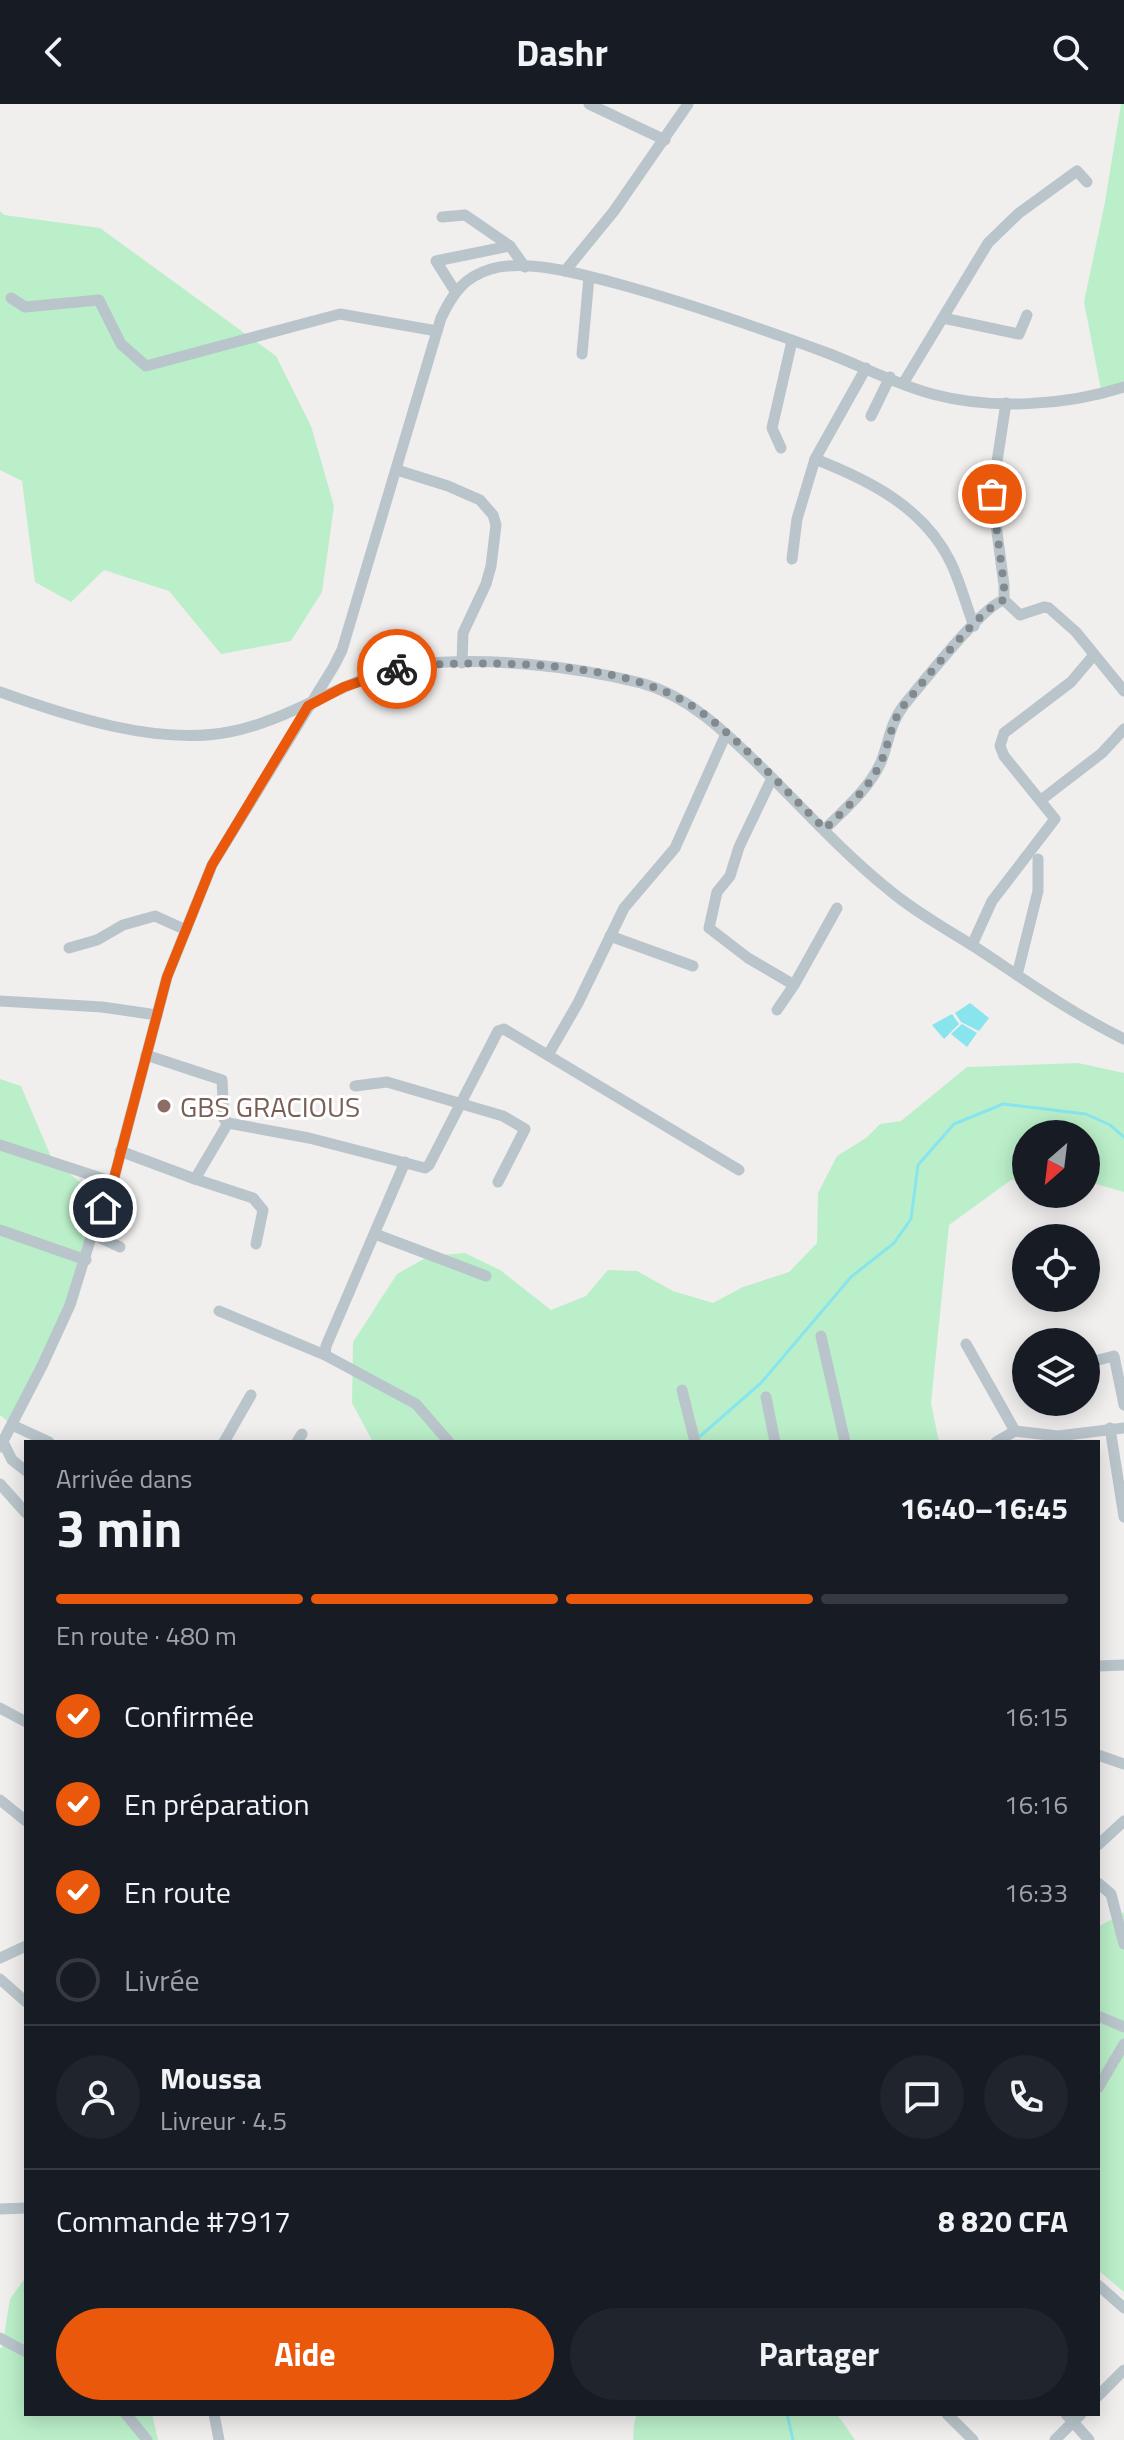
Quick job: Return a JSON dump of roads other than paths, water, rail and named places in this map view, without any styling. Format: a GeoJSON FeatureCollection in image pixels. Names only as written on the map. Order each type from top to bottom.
{"type":"FeatureCollection","features":[{"type":"Feature","properties":{"kind":"street"},"geometry":{"type":"LineString","coordinates":[[589,104],[665,140]]}},
{"type":"Feature","properties":{"kind":"street"},"geometry":{"type":"LineString","coordinates":[[565,271],[614,211],[688,104]]}},
{"type":"Feature","properties":{"kind":"street"},"geometry":{"type":"LineString","coordinates":[[904,382],[971,268],[999,230],[1077,171],[1087,182]]}},
{"type":"Feature","properties":{"kind":"street"},"geometry":{"type":"LineString","coordinates":[[442,217],[465,215],[510,246],[525,267]]}},
{"type":"Feature","properties":{"kind":"street"},"geometry":{"type":"LineString","coordinates":[[455,291],[436,261],[510,246]]}},
{"type":"Feature","properties":{"kind":"street"},"geometry":{"type":"LineString","coordinates":[[24,1469],[1,1445],[70,1305],[86,1260],[92,1234],[113,1182],[167,977],[221,849],[342,650],[437,331],[455,291],[465,281],[485,271],[504,267],[565,271],[700,307],[933,394],[1006,403],[1052,401],[1124,387]]}},
{"type":"Feature","properties":{"kind":"street"},"geometry":{"type":"LineString","coordinates":[[582,354],[589,277]]}},
{"type":"Feature","properties":{"kind":"street"},"geometry":{"type":"LineString","coordinates":[[11,298],[25,307],[99,300],[121,344],[146,366],[340,314],[437,331]]}},
{"type":"Feature","properties":{"kind":"street"},"geometry":{"type":"LineString","coordinates":[[943,318],[1019,334],[1027,315]]}},
{"type":"Feature","properties":{"kind":"street"},"geometry":{"type":"LineString","coordinates":[[781,448],[772,428],[792,341]]}},
{"type":"Feature","properties":{"kind":"street"},"geometry":{"type":"LineString","coordinates":[[792,559],[797,519],[815,459],[866,368]]}},
{"type":"Feature","properties":{"kind":"street"},"geometry":{"type":"LineString","coordinates":[[871,416],[890,377]]}},
{"type":"Feature","properties":{"kind":"street"},"geometry":{"type":"LineString","coordinates":[[1006,403],[992,494],[1004,600],[1020,615],[1049,608],[1076,632],[1124,691]]}},
{"type":"Feature","properties":{"kind":"street"},"geometry":{"type":"LineString","coordinates":[[815,459],[858,476],[916,513],[950,560],[974,626]]}},
{"type":"Feature","properties":{"kind":"street"},"geometry":{"type":"LineString","coordinates":[[397,470],[480,500],[493,515],[496,525],[491,566],[463,633],[462,663]]}},
{"type":"Feature","properties":{"kind":"street"},"geometry":{"type":"LineString","coordinates":[[825,829],[874,775],[897,714],[974,626],[997,602],[1004,600]]}},
{"type":"Feature","properties":{"kind":"street"},"geometry":{"type":"LineString","coordinates":[[972,945],[992,901],[1055,819],[1004,756],[1001,741],[1004,733],[1071,682],[1093,656]]}},
{"type":"Feature","properties":{"kind":"street"},"geometry":{"type":"LineString","coordinates":[[0,692],[95,721],[165,735],[188,736],[229,733],[308,706],[344,687],[413,665],[522,663],[644,684],[692,706],[726,734],[890,891],[1017,975],[1124,1039]]}},
{"type":"Feature","properties":{"kind":"street"},"geometry":{"type":"LineString","coordinates":[[1041,800],[1102,753],[1124,729]]}},
{"type":"Feature","properties":{"kind":"street"},"geometry":{"type":"LineString","coordinates":[[548,1055],[578,1003],[624,908],[675,848],[726,734]]}},
{"type":"Feature","properties":{"kind":"street"},"geometry":{"type":"LineString","coordinates":[[772,778],[739,847],[730,876],[717,892],[709,928],[748,958],[794,985]]}},
{"type":"Feature","properties":{"kind":"street"},"geometry":{"type":"LineString","coordinates":[[1017,975],[1038,891],[1038,859]]}},
{"type":"Feature","properties":{"kind":"street"},"geometry":{"type":"LineString","coordinates":[[777,1010],[837,908]]}},
{"type":"Feature","properties":{"kind":"street"},"geometry":{"type":"LineString","coordinates":[[69,948],[97,940],[123,925],[155,916],[185,930]]}},
{"type":"Feature","properties":{"kind":"street"},"geometry":{"type":"LineString","coordinates":[[610,936],[693,966]]}},
{"type":"Feature","properties":{"kind":"street"},"geometry":{"type":"LineString","coordinates":[[0,1001],[102,1007],[157,1015]]}},
{"type":"Feature","properties":{"kind":"street"},"geometry":{"type":"LineString","coordinates":[[146,1055],[222,1080],[224,1119],[228,1123],[309,1138],[422,1168],[429,1165],[500,1030],[504,1029],[739,1170]]}},
{"type":"Feature","properties":{"kind":"street"},"geometry":{"type":"LineString","coordinates":[[355,1086],[387,1082],[503,1116],[525,1129],[498,1182]]}},
{"type":"Feature","properties":{"kind":"street"},"geometry":{"type":"LineString","coordinates":[[195,1179],[228,1123]]}},
{"type":"Feature","properties":{"kind":"street"},"geometry":{"type":"LineString","coordinates":[[0,1145],[113,1182]]}},
{"type":"Feature","properties":{"kind":"street"},"geometry":{"type":"LineString","coordinates":[[120,1151],[253,1198],[263,1210],[256,1244]]}},
{"type":"Feature","properties":{"kind":"street"},"geometry":{"type":"LineString","coordinates":[[325,1355],[326,1346],[405,1162]]}},
{"type":"Feature","properties":{"kind":"street"},"geometry":{"type":"LineString","coordinates":[[0,1230],[86,1260]]}},
{"type":"Feature","properties":{"kind":"street"},"geometry":{"type":"LineString","coordinates":[[92,1234],[120,1247]]}},
{"type":"Feature","properties":{"kind":"street"},"geometry":{"type":"LineString","coordinates":[[375,1234],[486,1276]]}},
{"type":"Feature","properties":{"kind":"street"},"geometry":{"type":"LineString","coordinates":[[219,1311],[325,1355],[416,1404],[447,1440]]}},
{"type":"Feature","properties":{"kind":"street"},"geometry":{"type":"LineString","coordinates":[[821,1336],[845,1440]]}},
{"type":"Feature","properties":{"kind":"street"},"geometry":{"type":"LineString","coordinates":[[966,1344],[1015,1431]]}},
{"type":"Feature","properties":{"kind":"street"},"geometry":{"type":"LineString","coordinates":[[1100,1360],[1114,1356],[1124,1405]]}},
{"type":"Feature","properties":{"kind":"street"},"geometry":{"type":"LineString","coordinates":[[682,1390],[694,1438]]}},
{"type":"Feature","properties":{"kind":"street"},"geometry":{"type":"LineString","coordinates":[[225,1440],[251,1395]]}},
{"type":"Feature","properties":{"kind":"street"},"geometry":{"type":"LineString","coordinates":[[766,1397],[775,1440]]}},
{"type":"Feature","properties":{"kind":"street"},"geometry":{"type":"LineString","coordinates":[[12,1425],[45,1440]]}},
{"type":"Feature","properties":{"kind":"street"},"geometry":{"type":"LineString","coordinates":[[1110,1428],[1124,1517]]}},
{"type":"Feature","properties":{"kind":"street"},"geometry":{"type":"LineString","coordinates":[[999,1440],[1015,1431],[1058,1436],[1124,1428]]}},
{"type":"Feature","properties":{"kind":"street"},"geometry":{"type":"LineString","coordinates":[[0,1484],[24,1511]]}},
{"type":"Feature","properties":{"kind":"street"},"geometry":{"type":"LineString","coordinates":[[1100,1666],[1124,1665]]}},
{"type":"Feature","properties":{"kind":"street"},"geometry":{"type":"LineString","coordinates":[[0,1708],[24,1721]]}},
{"type":"Feature","properties":{"kind":"street"},"geometry":{"type":"LineString","coordinates":[[1100,1756],[1124,1764]]}},
{"type":"Feature","properties":{"kind":"street"},"geometry":{"type":"LineString","coordinates":[[0,1800],[24,1819]]}},
{"type":"Feature","properties":{"kind":"street"},"geometry":{"type":"LineString","coordinates":[[1100,1843],[1124,1821]]}},
{"type":"Feature","properties":{"kind":"street"},"geometry":{"type":"LineString","coordinates":[[1100,1886],[1111,1894],[1124,1944]]}},
{"type":"Feature","properties":{"kind":"street"},"geometry":{"type":"LineString","coordinates":[[0,1958],[24,1947]]}},
{"type":"Feature","properties":{"kind":"street"},"geometry":{"type":"LineString","coordinates":[[0,1979],[24,2000]]}},
{"type":"Feature","properties":{"kind":"street"},"geometry":{"type":"LineString","coordinates":[[1100,2017],[1124,2027]]}},
{"type":"Feature","properties":{"kind":"street"},"geometry":{"type":"LineString","coordinates":[[1100,2085],[1124,2044]]}},
{"type":"Feature","properties":{"kind":"street"},"geometry":{"type":"LineString","coordinates":[[0,2209],[24,2208]]}},
{"type":"Feature","properties":{"kind":"street"},"geometry":{"type":"LineString","coordinates":[[1100,2287],[1124,2308]]}},
{"type":"Feature","properties":{"kind":"street"},"geometry":{"type":"LineString","coordinates":[[0,2338],[24,2351]]}},
{"type":"Feature","properties":{"kind":"street"},"geometry":{"type":"LineString","coordinates":[[1100,2394],[1124,2370]]}},
{"type":"Feature","properties":{"kind":"street"},"geometry":{"type":"LineString","coordinates":[[128,2416],[147,2440]]}},
{"type":"Feature","properties":{"kind":"street"},"geometry":{"type":"LineString","coordinates":[[214,2416],[219,2440]]}},
{"type":"Feature","properties":{"kind":"street"},"geometry":{"type":"LineString","coordinates":[[949,2416],[972,2440]]}},
{"type":"Feature","properties":{"kind":"street"},"geometry":{"type":"LineString","coordinates":[[1055,2440],[1074,2416],[1089,2440]]}},
{"type":"Feature","properties":{"kind":"water"},"geometry":{"type":"Polygon","coordinates":[[[970,1003],[989,1018],[979,1031],[961,1022],[955,1013],[970,1003]]]}},
{"type":"Feature","properties":{"kind":"water"},"geometry":{"type":"Polygon","coordinates":[[[952,1014],[959,1024],[944,1039],[932,1025],[952,1014]]]}},
{"type":"Feature","properties":{"kind":"water"},"geometry":{"type":"Polygon","coordinates":[[[962,1024],[977,1033],[967,1047],[951,1034],[962,1024]]]}},
{"type":"Feature","properties":{"kind":"waterway"},"geometry":{"type":"LineString","coordinates":[[698,1438],[761,1383],[851,1277],[894,1243],[911,1219],[918,1165],[954,1124],[1003,1104],[1086,1114],[1110,1125],[1124,1137]]}},
{"type":"Feature","properties":{"kind":"waterway"},"geometry":{"type":"LineString","coordinates":[[787,2416],[793,2440]]}},
{"type":"Feature","properties":{"kind":"place","name":"GBS GRACIOUS"},"geometry":{"type":"Point","coordinates":[164,1106]}}]}
